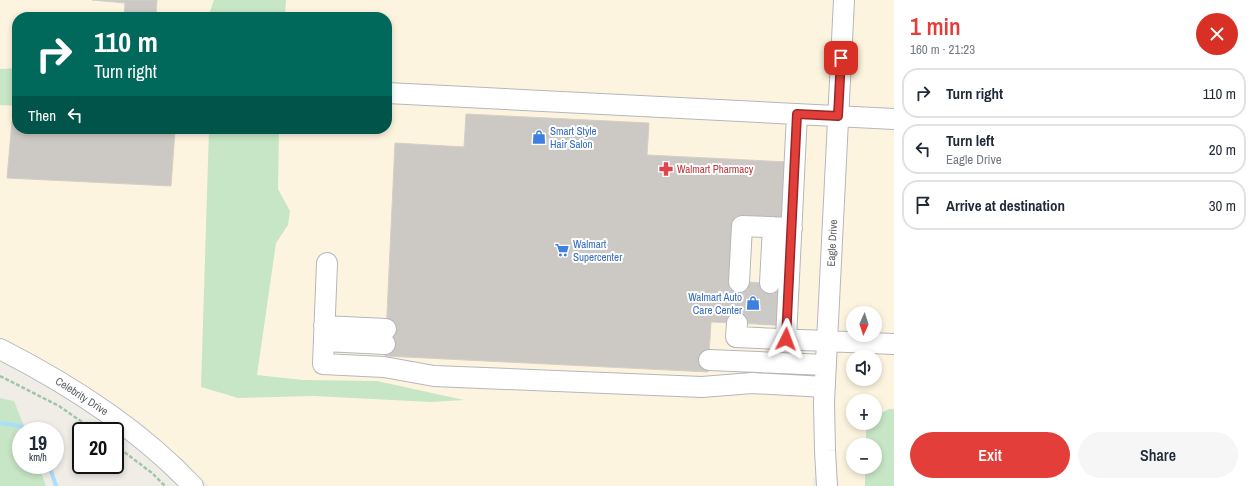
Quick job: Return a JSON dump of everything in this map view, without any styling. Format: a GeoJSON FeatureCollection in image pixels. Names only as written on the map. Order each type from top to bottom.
{"type":"FeatureCollection","features":[{"type":"Feature","properties":{"kind":"street","name":"Eagle Drive"},"geometry":{"type":"LineString","coordinates":[[827,486],[825,451],[826,365],[844,0]]}},
{"type":"Feature","properties":{"kind":"street"},"geometry":{"type":"LineString","coordinates":[[392,93],[894,119]]}},
{"type":"Feature","properties":{"kind":"street"},"geometry":{"type":"LineString","coordinates":[[770,227],[742,226],[755,282],[770,227],[797,114]]}},
{"type":"Feature","properties":{"kind":"street"},"geometry":{"type":"LineString","coordinates":[[770,227],[758,331],[826,365]]}},
{"type":"Feature","properties":{"kind":"street"},"geometry":{"type":"LineString","coordinates":[[327,263],[323,364],[384,367],[434,376],[702,387],[752,383],[826,365],[894,344]]}},
{"type":"Feature","properties":{"kind":"street"},"geometry":{"type":"LineString","coordinates":[[324,337],[386,340]]}},
{"type":"Feature","properties":{"kind":"street","name":"Celebrity Drive"},"geometry":{"type":"LineString","coordinates":[[0,350],[63,382],[118,419],[175,466],[193,486]]}},
{"type":"Feature","properties":{"kind":"street"},"geometry":{"type":"LineString","coordinates":[[709,360],[826,365]]}},
{"type":"Feature","properties":{"kind":"path"},"geometry":{"type":"LineString","coordinates":[[0,376],[59,406],[82,422]]}},
{"type":"Feature","properties":{"kind":"path"},"geometry":{"type":"LineString","coordinates":[[124,452],[152,473],[165,486]]}},
{"type":"Feature","properties":{"kind":"shaded area"},"geometry":{"type":"Polygon","coordinates":[[[0,0],[894,0],[894,486],[839,486],[837,478],[813,477],[813,486],[209,486],[146,427],[122,409],[46,362],[0,339],[0,0]]]}},
{"type":"Feature","properties":{"kind":"green space"},"geometry":{"type":"Polygon","coordinates":[[[214,0],[286,0],[285,12],[210,12],[214,0]]]}},
{"type":"Feature","properties":{"kind":"green space"},"geometry":{"type":"Polygon","coordinates":[[[12,68],[12,106],[0,105],[0,69],[12,68]]]}},
{"type":"Feature","properties":{"kind":"green space"},"geometry":{"type":"Polygon","coordinates":[[[209,134],[279,134],[278,189],[290,211],[288,225],[276,243],[257,375],[303,380],[377,381],[464,400],[431,402],[314,396],[238,398],[201,387],[209,134]]]}},
{"type":"Feature","properties":{"kind":"green space"},"geometry":{"type":"Polygon","coordinates":[[[0,398],[14,401],[22,422],[12,422],[12,474],[41,474],[46,486],[0,486],[0,398]]]}},
{"type":"Feature","properties":{"kind":"green space"},"geometry":{"type":"Polygon","coordinates":[[[889,409],[894,409],[894,486],[865,486],[865,474],[882,474],[882,438],[866,438],[866,430],[882,430],[882,412],[889,409]]]}},
{"type":"Feature","properties":{"kind":"building"},"geometry":{"type":"Polygon","coordinates":[[[92,0],[157,0],[156,12],[124,12],[125,3],[92,0]]]}},
{"type":"Feature","properties":{"kind":"building","name":"Walmart Supercenter"},"geometry":{"type":"Polygon","coordinates":[[[466,114],[649,123],[647,155],[788,162],[785,218],[736,216],[733,281],[780,284],[778,325],[711,322],[708,372],[385,356],[395,143],[464,147],[466,114]]]}},
{"type":"Feature","properties":{"kind":"building"},"geometry":{"type":"Polygon","coordinates":[[[12,121],[12,134],[175,134],[171,186],[7,178],[12,121]]]}},
{"type":"Feature","properties":{"kind":"waterway"},"geometry":{"type":"LineString","coordinates":[[0,423],[12,425]]}},
{"type":"Feature","properties":{"kind":"waterway"},"geometry":{"type":"LineString","coordinates":[[52,474],[56,486]]}},
{"type":"Feature","properties":{"kind":"tunnel"},"geometry":{"type":"LineString","coordinates":[[737,323],[739,282]]}},
{"type":"Feature","properties":{"kind":"tunnel"},"geometry":{"type":"LineString","coordinates":[[768,325],[770,283]]}},
{"type":"Feature","properties":{"kind":"place","name":"Smart Style Hair Salon"},"geometry":{"type":"Point","coordinates":[539,137]}},
{"type":"Feature","properties":{"kind":"place","name":"Walmart Pharmacy"},"geometry":{"type":"Point","coordinates":[666,169]}},
{"type":"Feature","properties":{"kind":"place","name":"Walmart Supercenter"},"geometry":{"type":"Point","coordinates":[562,250]}},
{"type":"Feature","properties":{"kind":"place","name":"Walmart Auto Care Center"},"geometry":{"type":"Point","coordinates":[753,303]}},
{"type":"Feature","properties":{"kind":"route"},"geometry":{"type":"LineString","coordinates":[[786,339],[797,114],[838,116],[841,58]]}}]}
